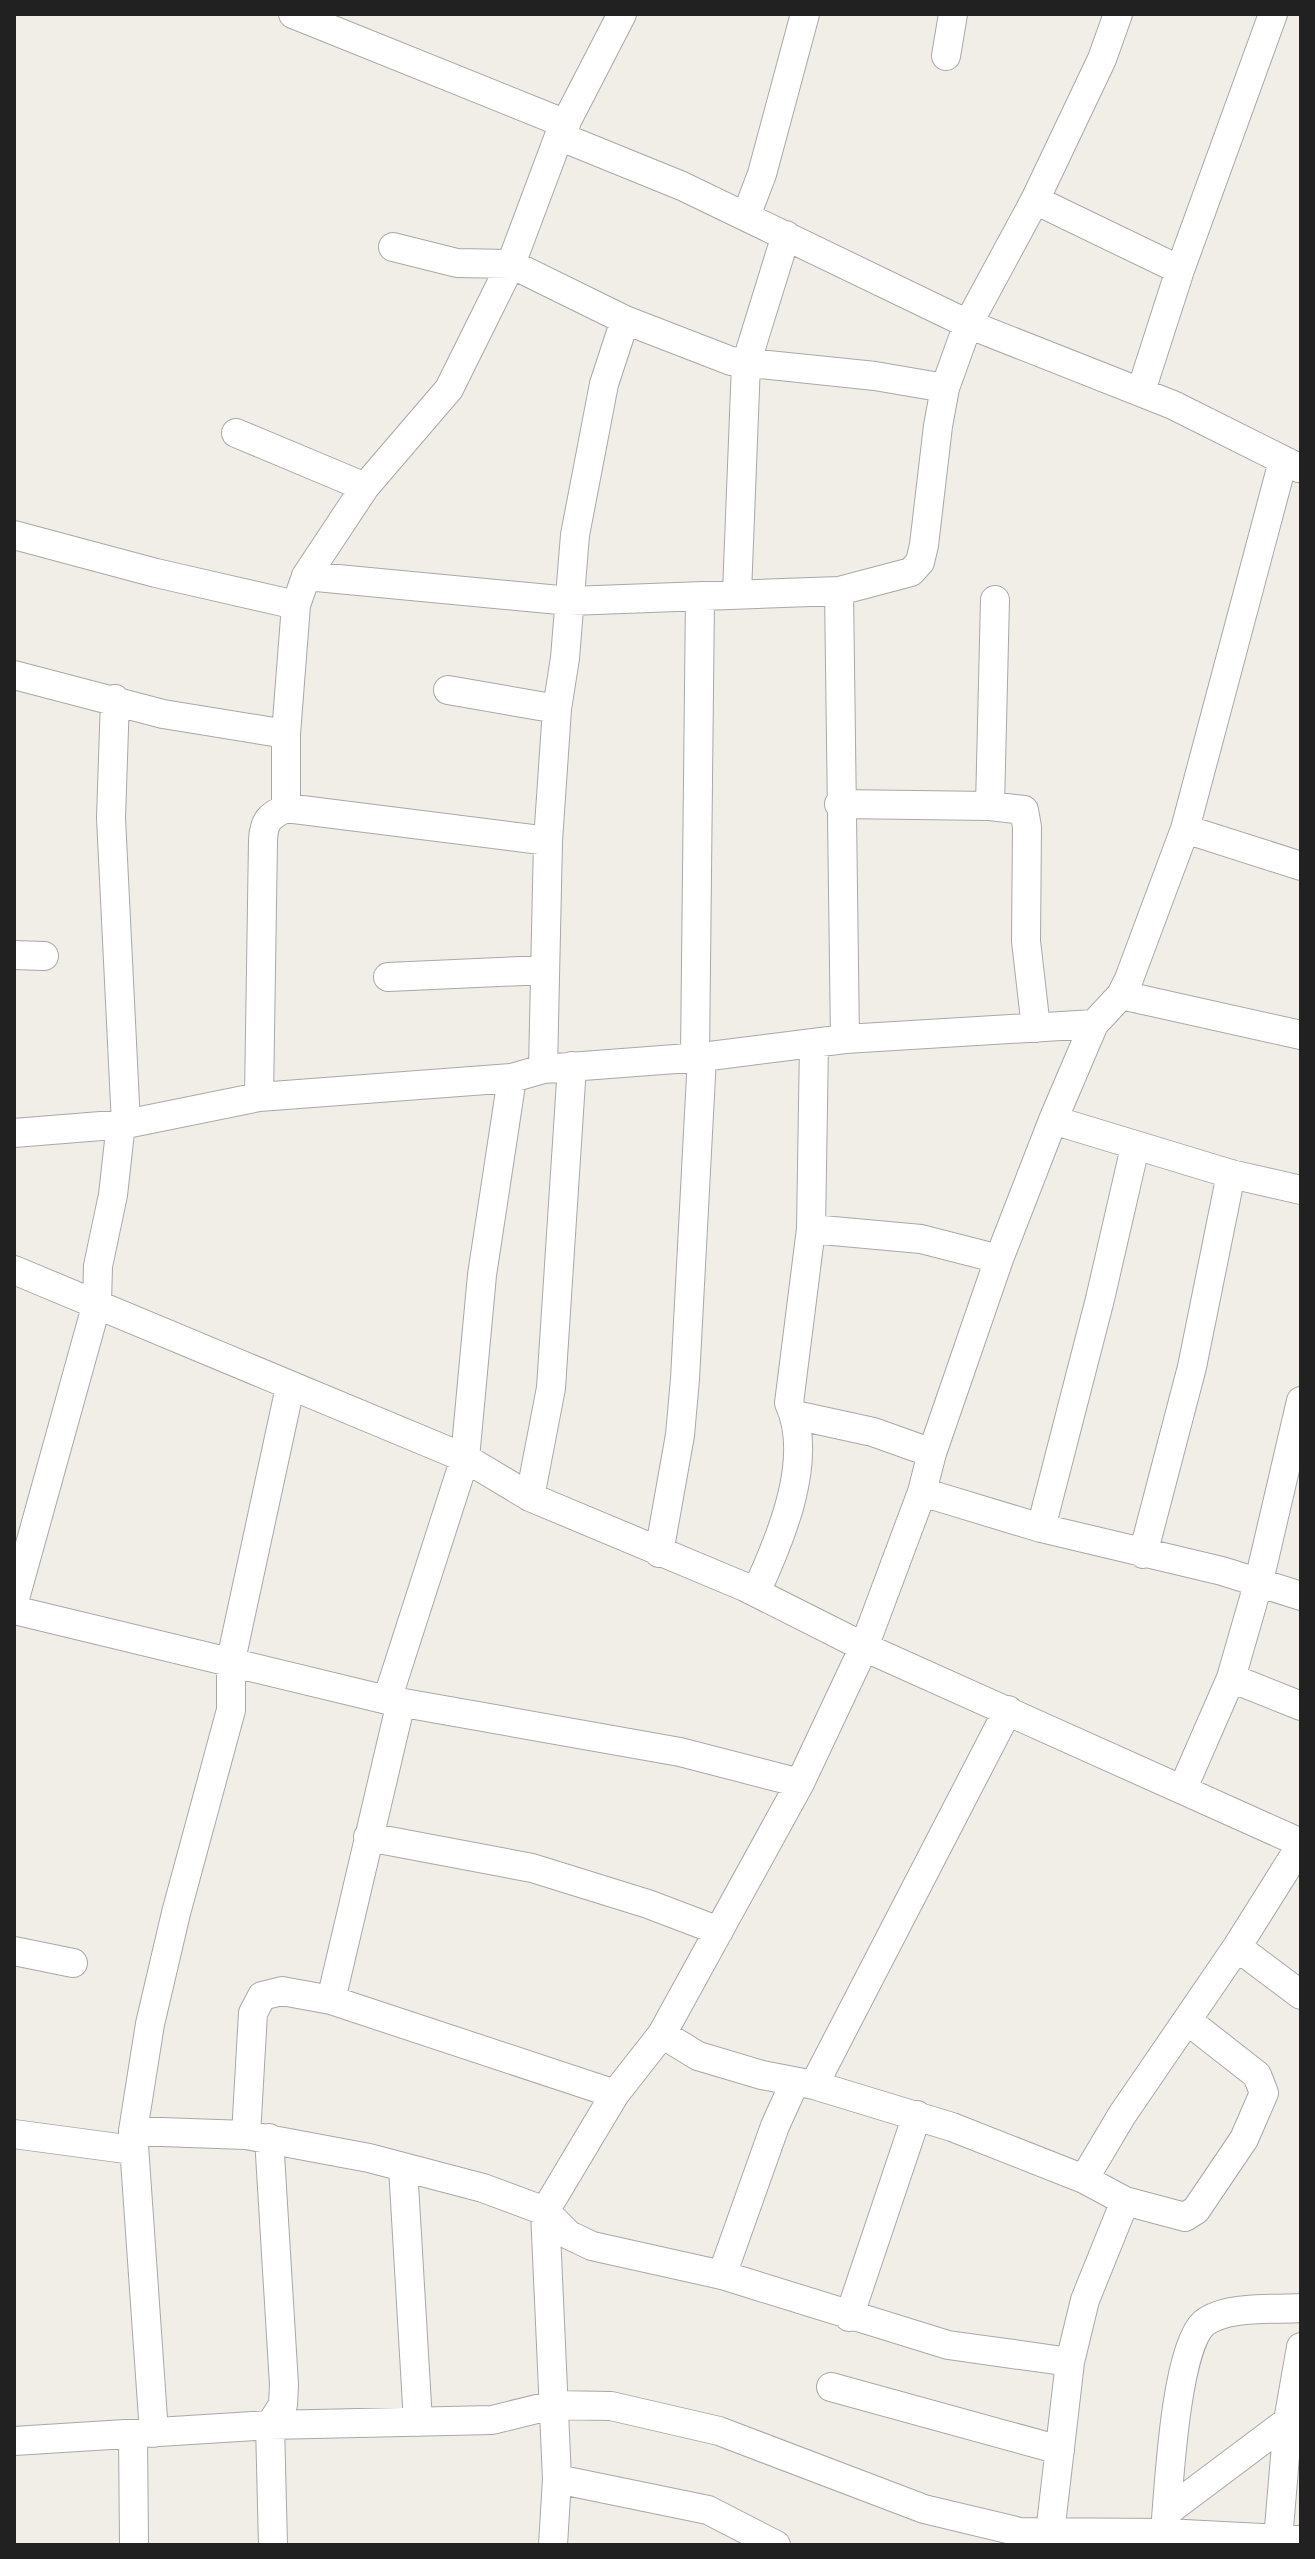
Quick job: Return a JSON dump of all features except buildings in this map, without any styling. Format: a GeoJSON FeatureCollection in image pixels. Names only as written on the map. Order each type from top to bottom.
{"type":"FeatureCollection","features":[{"type":"Feature","properties":{"kind":"street"},"geometry":{"type":"LineString","coordinates":[[293,14],[562,130],[968,324],[1141,391],[1292,465],[1185,829],[1121,995],[1094,1024],[1053,1120],[999,1259],[932,1453],[922,1492],[864,1647],[800,1783],[662,2034],[615,2094],[545,2211],[557,2479],[553,2545]]}},
{"type":"Feature","properties":{"kind":"street"},"geometry":{"type":"LineString","coordinates":[[286,808],[286,734],[296,605],[306,576],[365,487],[449,389],[511,264],[562,130],[622,14]]}},
{"type":"Feature","properties":{"kind":"street"},"geometry":{"type":"LineString","coordinates":[[746,216],[762,174],[805,14]]}},
{"type":"Feature","properties":{"kind":"street"},"geometry":{"type":"LineString","coordinates":[[946,56],[953,14]]}},
{"type":"Feature","properties":{"kind":"street"},"geometry":{"type":"LineString","coordinates":[[306,576],[570,601],[839,591],[911,572],[920,562],[930,514],[938,426],[945,388],[968,324],[1035,200],[1102,59],[1118,14]]}},
{"type":"Feature","properties":{"kind":"street"},"geometry":{"type":"LineString","coordinates":[[1141,391],[1180,270],[1273,14]]}},
{"type":"Feature","properties":{"kind":"street"},"geometry":{"type":"LineString","coordinates":[[1035,200],[1180,270]]}},
{"type":"Feature","properties":{"kind":"street"},"geometry":{"type":"LineString","coordinates":[[737,593],[746,364],[786,235]]}},
{"type":"Feature","properties":{"kind":"street"},"geometry":{"type":"LineString","coordinates":[[393,247],[457,263],[511,264],[625,320],[746,364],[875,376],[945,388]]}},
{"type":"Feature","properties":{"kind":"street"},"geometry":{"type":"LineString","coordinates":[[543,1069],[548,841],[557,709],[575,535],[604,384],[625,320]]}},
{"type":"Feature","properties":{"kind":"street"},"geometry":{"type":"LineString","coordinates":[[236,433],[365,487]]}},
{"type":"Feature","properties":{"kind":"street"},"geometry":{"type":"LineString","coordinates":[[14,535],[156,573],[296,605]]}},
{"type":"Feature","properties":{"kind":"street"},"geometry":{"type":"LineString","coordinates":[[839,591],[839,804],[845,1039]]}},
{"type":"Feature","properties":{"kind":"street"},"geometry":{"type":"LineString","coordinates":[[659,1553],[680,1435],[685,1379],[698,1057],[700,597]]}},
{"type":"Feature","properties":{"kind":"street"},"geometry":{"type":"LineString","coordinates":[[990,806],[995,600]]}},
{"type":"Feature","properties":{"kind":"street"},"geometry":{"type":"LineString","coordinates":[[14,675],[163,714],[286,734]]}},
{"type":"Feature","properties":{"kind":"street"},"geometry":{"type":"LineString","coordinates":[[448,690],[557,709]]}},
{"type":"Feature","properties":{"kind":"street"},"geometry":{"type":"LineString","coordinates":[[14,1602],[97,1303],[98,1266],[113,1195],[116,1154],[120,1132],[126,1124],[111,818],[115,699]]}},
{"type":"Feature","properties":{"kind":"street"},"geometry":{"type":"LineString","coordinates":[[839,804],[1021,808],[1027,817],[1026,941],[1036,1028]]}},
{"type":"Feature","properties":{"kind":"street"},"geometry":{"type":"LineString","coordinates":[[259,1097],[264,825],[270,816],[286,808],[548,841]]}},
{"type":"Feature","properties":{"kind":"street"},"geometry":{"type":"LineString","coordinates":[[1185,829],[1301,866]]}},
{"type":"Feature","properties":{"kind":"street"},"geometry":{"type":"LineString","coordinates":[[14,955],[44,956]]}},
{"type":"Feature","properties":{"kind":"street"},"geometry":{"type":"LineString","coordinates":[[388,977],[544,970]]}},
{"type":"Feature","properties":{"kind":"street"},"geometry":{"type":"LineString","coordinates":[[1121,995],[1301,1035]]}},
{"type":"Feature","properties":{"kind":"street"},"geometry":{"type":"LineString","coordinates":[[14,1133],[126,1124],[259,1097],[512,1078],[543,1069],[698,1057],[845,1039],[1094,1024]]}},
{"type":"Feature","properties":{"kind":"street"},"geometry":{"type":"LineString","coordinates":[[756,1592],[789,1504],[798,1454],[795,1415],[789,1403],[811,1229],[814,1043]]}},
{"type":"Feature","properties":{"kind":"street"},"geometry":{"type":"LineString","coordinates":[[530,1497],[551,1388],[572,1066]]}},
{"type":"Feature","properties":{"kind":"street"},"geometry":{"type":"LineString","coordinates":[[331,2000],[368,1837],[394,1701],[465,1458],[482,1275],[512,1078]]}},
{"type":"Feature","properties":{"kind":"street"},"geometry":{"type":"LineString","coordinates":[[1053,1120],[1135,1147],[1301,1190]]}},
{"type":"Feature","properties":{"kind":"street"},"geometry":{"type":"LineString","coordinates":[[1041,1528],[1100,1299],[1135,1147]]}},
{"type":"Feature","properties":{"kind":"street"},"geometry":{"type":"LineString","coordinates":[[1143,1554],[1192,1367],[1231,1174]]}},
{"type":"Feature","properties":{"kind":"street"},"geometry":{"type":"LineString","coordinates":[[811,1229],[921,1239],[999,1259]]}},
{"type":"Feature","properties":{"kind":"street"},"geometry":{"type":"LineString","coordinates":[[14,1270],[465,1458],[530,1497],[756,1592],[864,1647],[1183,1788],[1301,1844],[1237,1947],[1122,2115],[1084,2179]]}},
{"type":"Feature","properties":{"kind":"street"},"geometry":{"type":"LineString","coordinates":[[134,2545],[144,2434],[133,2141],[160,1983],[231,1710],[231,1660],[290,1387]]}},
{"type":"Feature","properties":{"kind":"street"},"geometry":{"type":"LineString","coordinates":[[1183,1788],[1231,1678],[1259,1581],[1292,1485],[1301,1401]]}},
{"type":"Feature","properties":{"kind":"street"},"geometry":{"type":"LineString","coordinates":[[795,1415],[873,1432],[932,1453]]}},
{"type":"Feature","properties":{"kind":"street"},"geometry":{"type":"LineString","coordinates":[[922,1492],[1041,1528],[1259,1581],[1301,1596]]}},
{"type":"Feature","properties":{"kind":"street"},"geometry":{"type":"LineString","coordinates":[[14,1610],[394,1701],[666,1749],[800,1783]]}},
{"type":"Feature","properties":{"kind":"street"},"geometry":{"type":"LineString","coordinates":[[1231,1678],[1301,1706]]}},
{"type":"Feature","properties":{"kind":"street"},"geometry":{"type":"LineString","coordinates":[[722,2275],[775,2126],[804,2083],[1008,1710]]}},
{"type":"Feature","properties":{"kind":"street"},"geometry":{"type":"LineString","coordinates":[[368,1837],[532,1868],[648,1904],[719,1931]]}},
{"type":"Feature","properties":{"kind":"street"},"geometry":{"type":"LineString","coordinates":[[1237,1947],[1301,1995]]}},
{"type":"Feature","properties":{"kind":"street"},"geometry":{"type":"LineString","coordinates":[[14,1951],[73,1963]]}},
{"type":"Feature","properties":{"kind":"street"},"geometry":{"type":"LineString","coordinates":[[273,2545],[270,2425],[283,2405],[284,2385],[257,2137],[253,2013],[257,2002],[262,1996],[282,1991],[331,2000],[615,2094]]}},
{"type":"Feature","properties":{"kind":"street"},"geometry":{"type":"LineString","coordinates":[[662,2034],[698,2056],[917,2115],[1004,2145],[1084,2179],[1125,2201],[1177,2217],[1192,2214],[1244,2139],[1262,2104],[1262,2082],[1257,2075],[1188,2021]]}},
{"type":"Feature","properties":{"kind":"street"},"geometry":{"type":"LineString","coordinates":[[849,2317],[917,2115]]}},
{"type":"Feature","properties":{"kind":"street"},"geometry":{"type":"LineString","coordinates":[[14,2134],[133,2141],[257,2137],[403,2167],[545,2211],[569,2235],[592,2246],[722,2275],[849,2317],[948,2345],[1070,2362]]}},
{"type":"Feature","properties":{"kind":"street"},"geometry":{"type":"LineString","coordinates":[[403,2167],[418,2422]]}},
{"type":"Feature","properties":{"kind":"street"},"geometry":{"type":"LineString","coordinates":[[1050,2533],[1070,2362],[1085,2300],[1125,2201]]}},
{"type":"Feature","properties":{"kind":"street"},"geometry":{"type":"LineString","coordinates":[[1166,2530],[1175,2423],[1184,2367],[1195,2335],[1204,2323],[1226,2314],[1301,2308]]}},
{"type":"Feature","properties":{"kind":"street"},"geometry":{"type":"LineString","coordinates":[[14,2441],[270,2425],[492,2420],[553,2405],[611,2406],[719,2431],[954,2532],[1166,2530],[1289,2540],[1288,2421],[1301,2347]]}},
{"type":"Feature","properties":{"kind":"street"},"geometry":{"type":"LineString","coordinates":[[831,2387],[1060,2450]]}},
{"type":"Feature","properties":{"kind":"street"},"geometry":{"type":"LineString","coordinates":[[1166,2530],[1288,2421]]}},
{"type":"Feature","properties":{"kind":"street"},"geometry":{"type":"LineString","coordinates":[[557,2479],[708,2510],[776,2545]]}}]}
